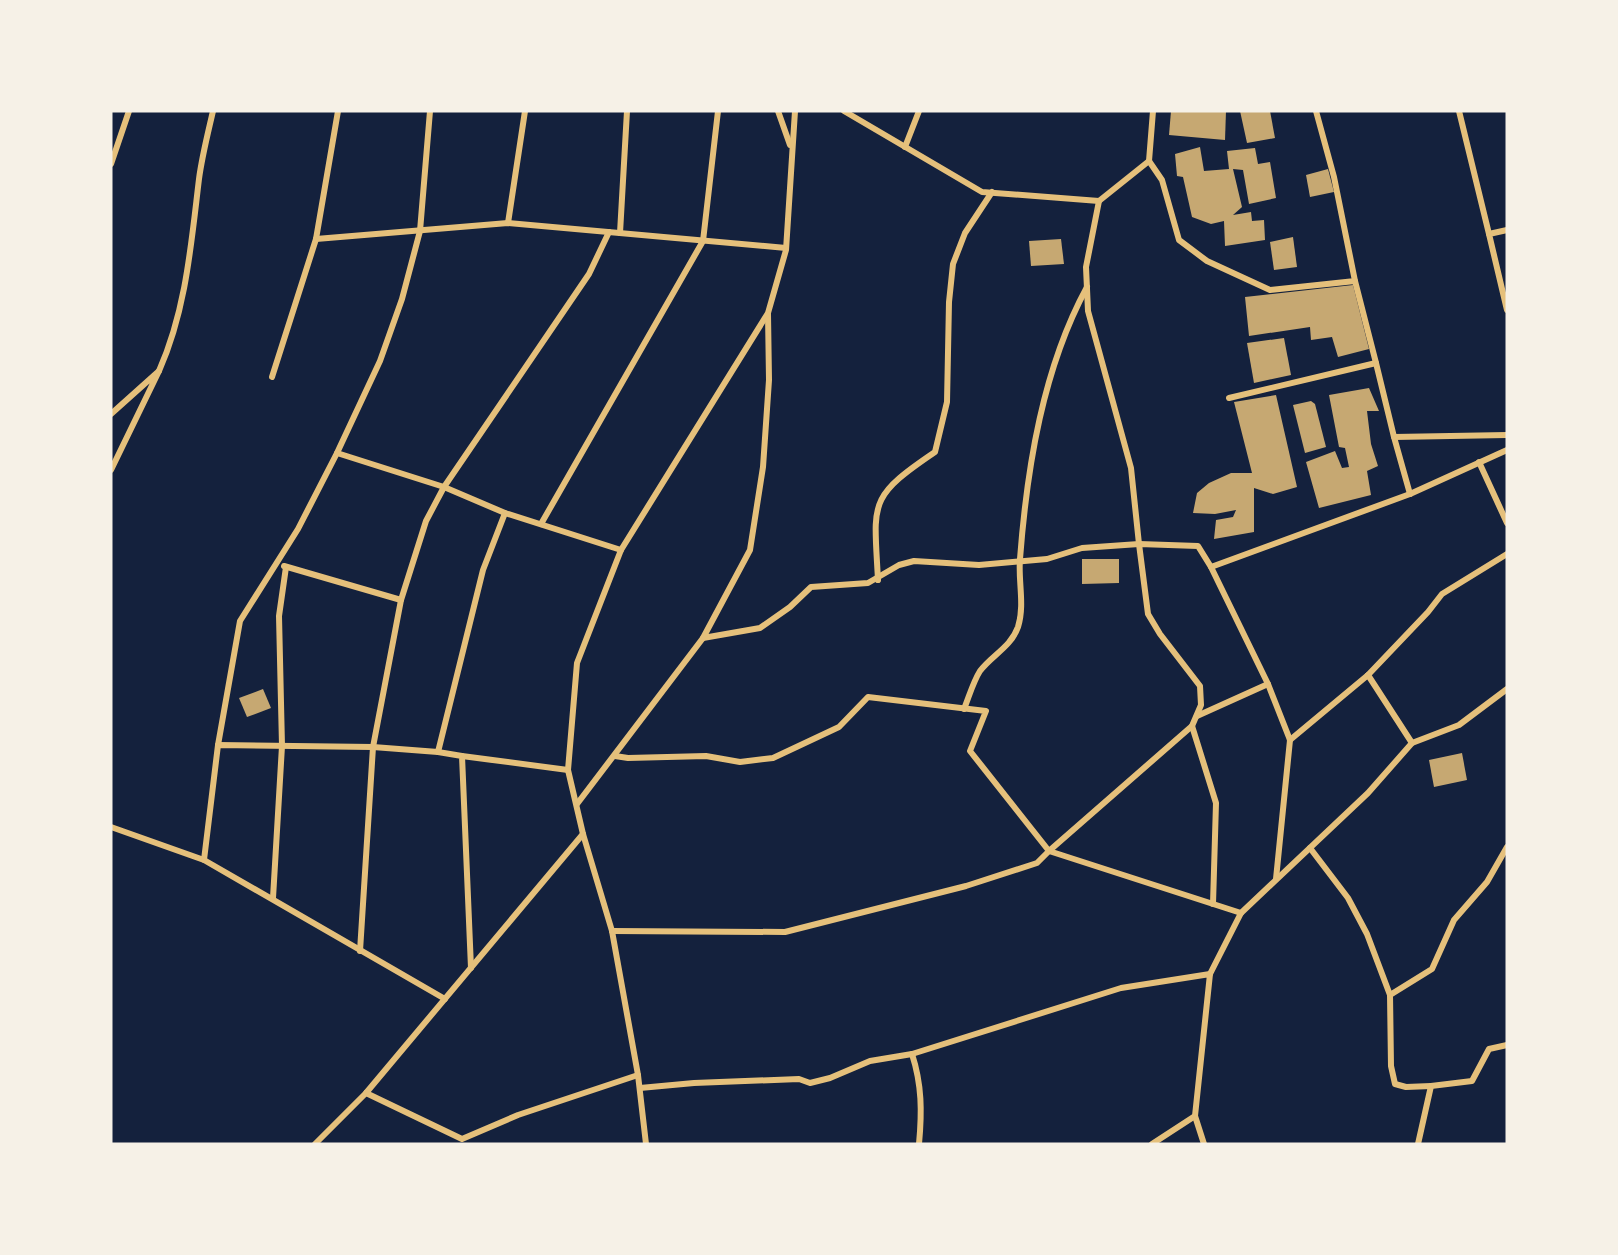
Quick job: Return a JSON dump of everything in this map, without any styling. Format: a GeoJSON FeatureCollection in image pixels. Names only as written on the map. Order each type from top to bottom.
{"type":"FeatureCollection","features":[{"type":"Feature","properties":{"kind":"street"},"geometry":{"type":"LineString","coordinates":[[111,164],[129,111]]}},
{"type":"Feature","properties":{"kind":"street"},"geometry":{"type":"LineString","coordinates":[[111,470],[159,371],[179,318],[188,274],[200,175],[213,111]]}},
{"type":"Feature","properties":{"kind":"street"},"geometry":{"type":"LineString","coordinates":[[272,377],[316,239],[338,111]]}},
{"type":"Feature","properties":{"kind":"street"},"geometry":{"type":"LineString","coordinates":[[204,860],[218,745],[240,621],[277,565],[337,453],[380,361],[402,299],[420,231],[430,111]]}},
{"type":"Feature","properties":{"kind":"street"},"geometry":{"type":"LineString","coordinates":[[508,223],[525,111]]}},
{"type":"Feature","properties":{"kind":"street"},"geometry":{"type":"LineString","coordinates":[[620,233],[627,111]]}},
{"type":"Feature","properties":{"kind":"street"},"geometry":{"type":"LineString","coordinates":[[541,524],[703,241],[718,111]]}},
{"type":"Feature","properties":{"kind":"street"},"geometry":{"type":"LineString","coordinates":[[778,111],[791,148]]}},
{"type":"Feature","properties":{"kind":"street"},"geometry":{"type":"LineString","coordinates":[[646,1144],[638,1075],[612,931],[583,834],[568,770],[577,663],[621,550],[768,313],[786,248],[795,111]]}},
{"type":"Feature","properties":{"kind":"street"},"geometry":{"type":"LineString","coordinates":[[844,111],[982,192],[1099,201]]}},
{"type":"Feature","properties":{"kind":"street"},"geometry":{"type":"LineString","coordinates":[[905,147],[919,111]]}},
{"type":"Feature","properties":{"kind":"street"},"geometry":{"type":"LineString","coordinates":[[1153,111],[1149,161],[1162,180],[1179,240],[1208,261],[1270,290],[1355,281]]}},
{"type":"Feature","properties":{"kind":"street"},"geometry":{"type":"LineString","coordinates":[[1316,111],[1334,177],[1355,281],[1410,494]]}},
{"type":"Feature","properties":{"kind":"street"},"geometry":{"type":"LineString","coordinates":[[1459,111],[1507,310]]}},
{"type":"Feature","properties":{"kind":"street"},"geometry":{"type":"LineString","coordinates":[[612,931],[786,932],[966,886],[1037,863],[1192,726],[1201,705],[1200,686],[1160,634],[1148,614],[1131,468],[1088,312],[1086,267],[1099,201],[1149,161]]}},
{"type":"Feature","properties":{"kind":"street"},"geometry":{"type":"LineString","coordinates":[[878,580],[873,527],[879,500],[901,475],[935,452],[947,402],[949,302],[953,264],[964,233],[992,192]]}},
{"type":"Feature","properties":{"kind":"street"},"geometry":{"type":"LineString","coordinates":[[316,239],[508,223],[786,248]]}},
{"type":"Feature","properties":{"kind":"street"},"geometry":{"type":"LineString","coordinates":[[1489,234],[1507,230]]}},
{"type":"Feature","properties":{"kind":"street"},"geometry":{"type":"LineString","coordinates":[[360,951],[373,747],[401,600],[426,521],[444,487],[589,274],[609,232]]}},
{"type":"Feature","properties":{"kind":"street"},"geometry":{"type":"LineString","coordinates":[[964,709],[979,672],[1012,640],[1018,625],[1021,597],[1020,561],[1034,456],[1051,375],[1068,322],[1087,286]]}},
{"type":"Feature","properties":{"kind":"street"},"geometry":{"type":"LineString","coordinates":[[577,804],[703,638],[750,550],[763,467],[769,380],[768,313]]}},
{"type":"Feature","properties":{"kind":"street"},"geometry":{"type":"LineString","coordinates":[[1229,398],[1376,363]]}},
{"type":"Feature","properties":{"kind":"street"},"geometry":{"type":"LineString","coordinates":[[111,414],[159,371]]}},
{"type":"Feature","properties":{"kind":"street"},"geometry":{"type":"LineString","coordinates":[[1394,437],[1507,435]]}},
{"type":"Feature","properties":{"kind":"street"},"geometry":{"type":"LineString","coordinates":[[1211,567],[1410,494],[1507,450]]}},
{"type":"Feature","properties":{"kind":"street"},"geometry":{"type":"LineString","coordinates":[[337,453],[444,487],[505,513],[621,550]]}},
{"type":"Feature","properties":{"kind":"street"},"geometry":{"type":"LineString","coordinates":[[1479,462],[1507,522]]}},
{"type":"Feature","properties":{"kind":"street"},"geometry":{"type":"LineString","coordinates":[[438,752],[483,570],[505,513]]}},
{"type":"Feature","properties":{"kind":"street"},"geometry":{"type":"LineString","coordinates":[[703,638],[760,628],[790,607],[811,587],[849,585],[878,580],[887,571],[914,561],[979,565],[1047,559],[1082,548],[1139,544],[1198,546],[1211,567],[1268,684],[1290,740],[1276,880]]}},
{"type":"Feature","properties":{"kind":"street"},"geometry":{"type":"LineString","coordinates":[[1290,740],[1368,675],[1428,612],[1442,594],[1507,554]]}},
{"type":"Feature","properties":{"kind":"street"},"geometry":{"type":"LineString","coordinates":[[277,565],[401,600]]}},
{"type":"Feature","properties":{"kind":"street"},"geometry":{"type":"LineString","coordinates":[[273,898],[282,746],[279,616],[286,567]]}},
{"type":"Feature","properties":{"kind":"street"},"geometry":{"type":"LineString","coordinates":[[1368,675],[1412,743]]}},
{"type":"Feature","properties":{"kind":"street"},"geometry":{"type":"LineString","coordinates":[[1197,716],[1268,684]]}},
{"type":"Feature","properties":{"kind":"street"},"geometry":{"type":"LineString","coordinates":[[1204,1144],[1195,1116],[1210,974],[1241,913],[1368,793],[1412,743],[1459,725],[1507,689]]}},
{"type":"Feature","properties":{"kind":"street"},"geometry":{"type":"LineString","coordinates":[[615,756],[628,758],[706,756],[740,762],[773,758],[839,727],[868,697],[986,711],[970,751],[1049,851],[1241,913]]}},
{"type":"Feature","properties":{"kind":"street"},"geometry":{"type":"LineString","coordinates":[[1192,726],[1216,803],[1213,904]]}},
{"type":"Feature","properties":{"kind":"street"},"geometry":{"type":"LineString","coordinates":[[218,745],[373,747],[438,752],[568,770]]}},
{"type":"Feature","properties":{"kind":"street"},"geometry":{"type":"LineString","coordinates":[[462,756],[471,968]]}},
{"type":"Feature","properties":{"kind":"street"},"geometry":{"type":"LineString","coordinates":[[111,827],[204,860],[445,999]]}},
{"type":"Feature","properties":{"kind":"street"},"geometry":{"type":"LineString","coordinates":[[315,1144],[366,1093],[583,834]]}},
{"type":"Feature","properties":{"kind":"street"},"geometry":{"type":"LineString","coordinates":[[1390,995],[1432,969],[1454,920],[1487,882],[1507,847]]}},
{"type":"Feature","properties":{"kind":"street"},"geometry":{"type":"LineString","coordinates":[[1310,848],[1348,898],[1367,934],[1390,995],[1391,1066],[1395,1084],[1406,1087],[1472,1081],[1489,1048],[1507,1045]]}},
{"type":"Feature","properties":{"kind":"street"},"geometry":{"type":"LineString","coordinates":[[640,1088],[694,1083],[799,1079],[810,1083],[870,1061],[912,1054],[1121,988],[1210,974]]}},
{"type":"Feature","properties":{"kind":"street"},"geometry":{"type":"LineString","coordinates":[[912,1054],[919,1076],[923,1104],[919,1144]]}},
{"type":"Feature","properties":{"kind":"street"},"geometry":{"type":"LineString","coordinates":[[366,1093],[462,1139],[518,1114],[638,1075]]}},
{"type":"Feature","properties":{"kind":"street"},"geometry":{"type":"LineString","coordinates":[[1418,1144],[1431,1086]]}},
{"type":"Feature","properties":{"kind":"street"},"geometry":{"type":"LineString","coordinates":[[1152,1144],[1195,1116]]}},
{"type":"Feature","properties":{"kind":"building"},"geometry":{"type":"Polygon","coordinates":[[[1171,111],[1226,111],[1225,140],[1169,135],[1171,111]]]}},
{"type":"Feature","properties":{"kind":"building"},"geometry":{"type":"Polygon","coordinates":[[[1240,111],[1270,111],[1275,138],[1247,143],[1240,111]]]}},
{"type":"Feature","properties":{"kind":"building"},"geometry":{"type":"Polygon","coordinates":[[[1200,147],[1204,171],[1229,169],[1227,151],[1255,148],[1258,164],[1270,162],[1276,198],[1249,204],[1243,170],[1233,169],[1242,207],[1233,215],[1251,212],[1252,221],[1264,220],[1265,240],[1225,246],[1224,221],[1211,224],[1192,217],[1183,177],[1177,176],[1175,154],[1200,147]]]}},
{"type":"Feature","properties":{"kind":"building"},"geometry":{"type":"Polygon","coordinates":[[[1328,169],[1334,192],[1310,197],[1306,175],[1328,169]]]}},
{"type":"Feature","properties":{"kind":"building"},"geometry":{"type":"Polygon","coordinates":[[[1293,237],[1297,267],[1274,270],[1270,242],[1293,237]]]}},
{"type":"Feature","properties":{"kind":"building"},"geometry":{"type":"Polygon","coordinates":[[[1061,239],[1064,264],[1031,266],[1029,241],[1061,239]]]}},
{"type":"Feature","properties":{"kind":"building"},"geometry":{"type":"Polygon","coordinates":[[[1353,285],[1369,349],[1338,357],[1332,337],[1311,340],[1310,327],[1249,336],[1245,297],[1353,285]]]}},
{"type":"Feature","properties":{"kind":"building"},"geometry":{"type":"Polygon","coordinates":[[[1284,338],[1291,375],[1254,383],[1247,343],[1284,338]]]}},
{"type":"Feature","properties":{"kind":"building"},"geometry":{"type":"Polygon","coordinates":[[[1369,388],[1379,411],[1367,411],[1371,444],[1378,466],[1367,471],[1371,495],[1319,508],[1306,462],[1335,451],[1342,468],[1349,467],[1345,448],[1339,447],[1329,395],[1369,388]]]}},
{"type":"Feature","properties":{"kind":"building"},"geometry":{"type":"Polygon","coordinates":[[[1276,395],[1297,487],[1273,494],[1254,488],[1254,532],[1214,539],[1216,520],[1233,517],[1236,510],[1215,514],[1193,513],[1197,493],[1209,483],[1231,473],[1252,473],[1234,402],[1276,395]]]}},
{"type":"Feature","properties":{"kind":"building"},"geometry":{"type":"Polygon","coordinates":[[[1311,401],[1315,404],[1326,447],[1305,453],[1293,405],[1311,401]]]}},
{"type":"Feature","properties":{"kind":"building"},"geometry":{"type":"Polygon","coordinates":[[[1082,559],[1119,559],[1119,583],[1082,584],[1082,559]]]}},
{"type":"Feature","properties":{"kind":"building"},"geometry":{"type":"Polygon","coordinates":[[[263,689],[271,708],[247,717],[239,698],[263,689]]]}},
{"type":"Feature","properties":{"kind":"building"},"geometry":{"type":"Polygon","coordinates":[[[1462,753],[1467,780],[1434,787],[1429,760],[1462,753]]]}}]}
